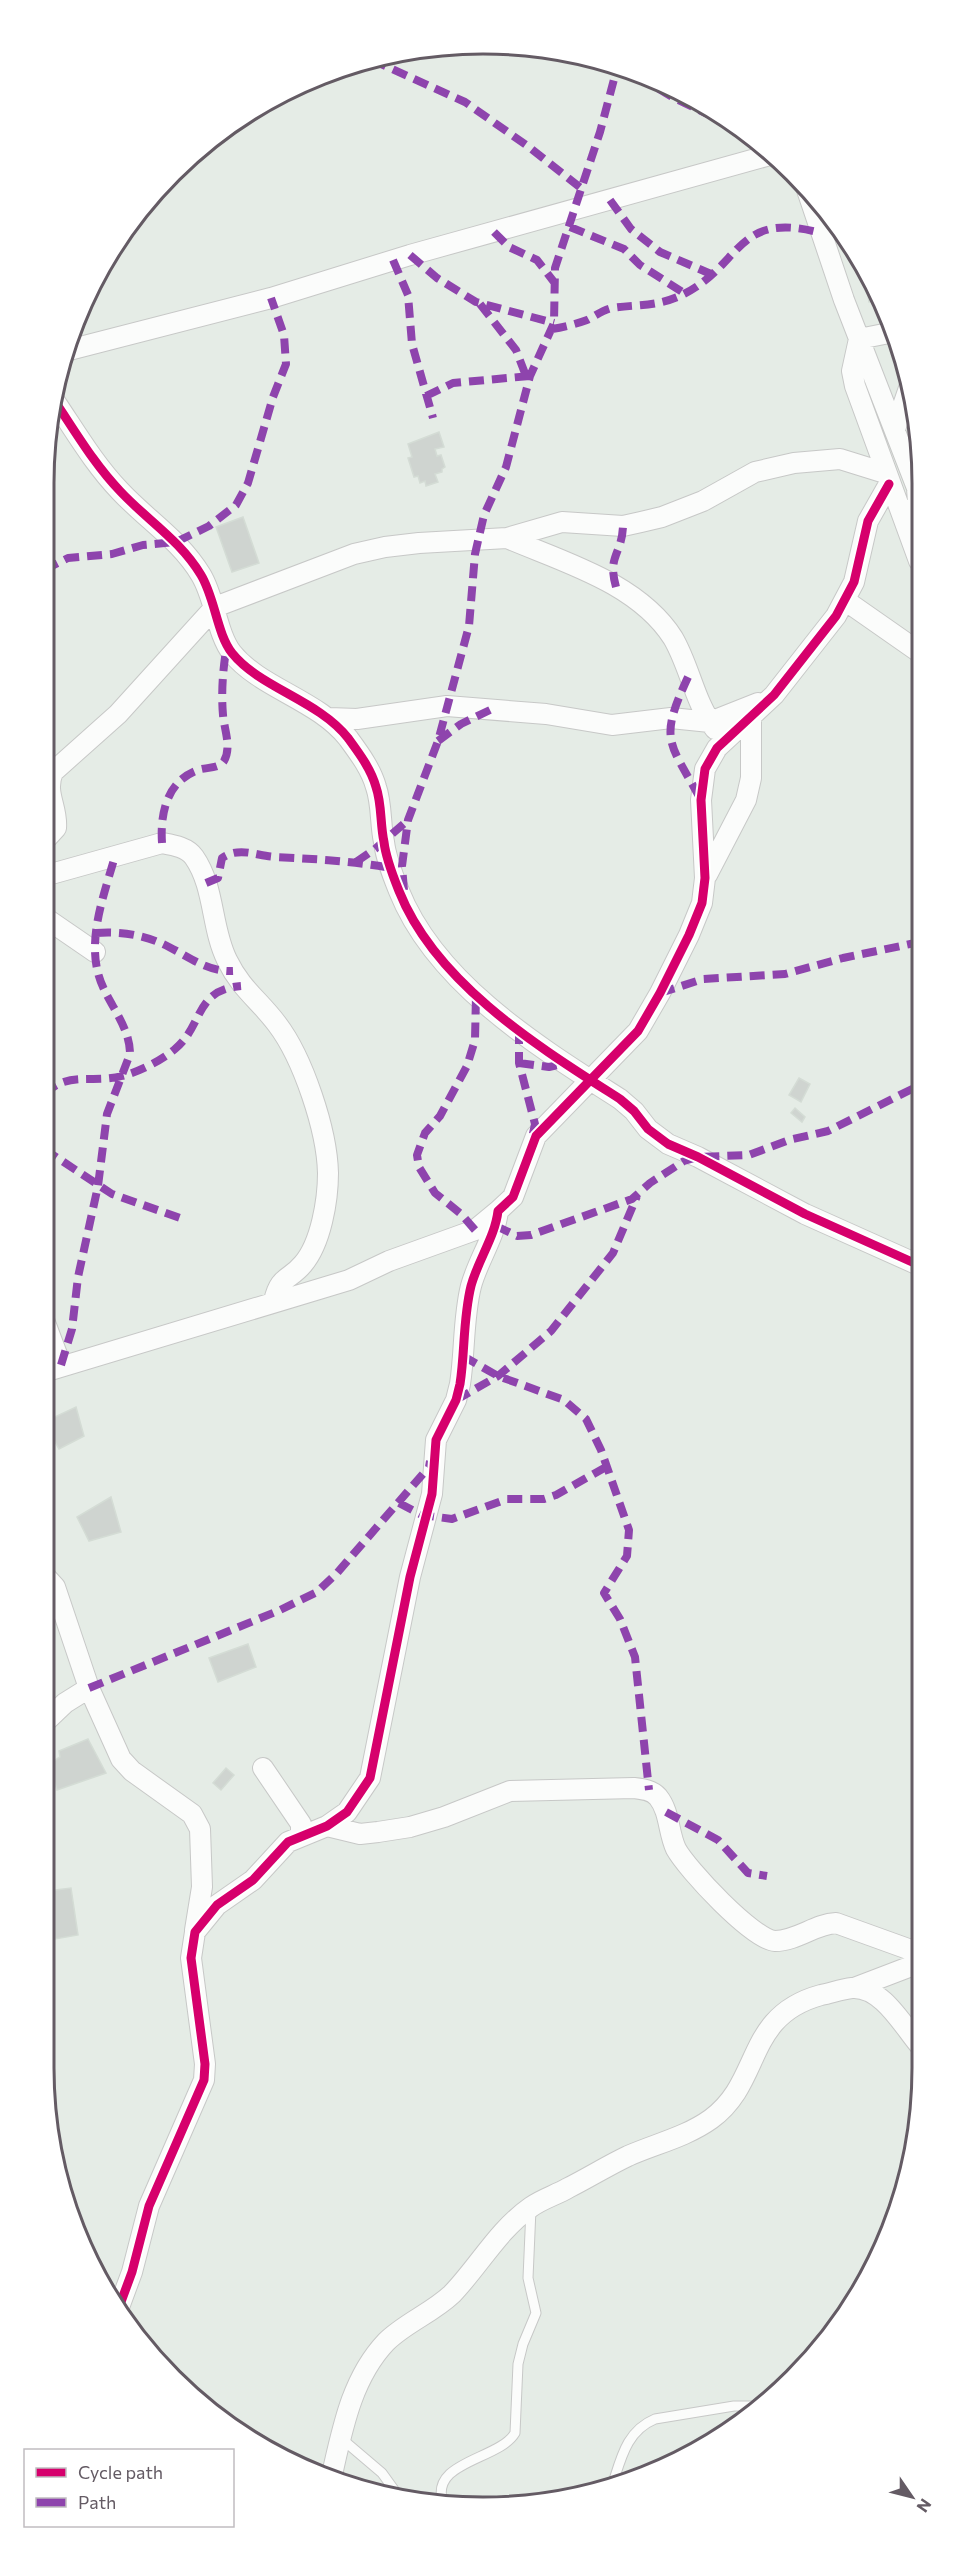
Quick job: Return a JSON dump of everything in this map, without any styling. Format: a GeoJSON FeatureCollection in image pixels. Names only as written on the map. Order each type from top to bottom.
{"type":"FeatureCollection","features":[{"type":"Feature","properties":{"kind":"street"},"geometry":{"type":"LineString","coordinates":[[76,348],[272,298],[410,255],[762,157]]}},
{"type":"Feature","properties":{"kind":"street"},"geometry":{"type":"LineString","coordinates":[[814,211],[859,339],[912,474]]}},
{"type":"Feature","properties":{"kind":"street"},"geometry":{"type":"LineString","coordinates":[[859,339],[885,334]]}},
{"type":"Feature","properties":{"kind":"street"},"geometry":{"type":"LineString","coordinates":[[859,339],[852,371],[886,478],[912,539]]}},
{"type":"Feature","properties":{"kind":"street"},"geometry":{"type":"LineString","coordinates":[[895,429],[904,402]]}},
{"type":"Feature","properties":{"kind":"street"},"geometry":{"type":"LineString","coordinates":[[60,410],[82,444],[120,491],[159,526],[189,558],[201,576],[215,607],[223,637],[232,653],[254,671],[329,718],[354,747],[376,786],[386,853],[404,901],[426,942],[460,982],[519,1029],[628,1105],[648,1130],[668,1144],[698,1157],[805,1214],[912,1262]]}},
{"type":"Feature","properties":{"kind":"street"},"geometry":{"type":"LineString","coordinates":[[54,771],[118,714],[215,607],[354,554],[385,547],[507,538],[562,522],[623,525],[662,517],[703,501],[770,467],[840,459],[856,449],[871,433]]}},
{"type":"Feature","properties":{"kind":"street"},"geometry":{"type":"LineString","coordinates":[[840,459],[886,478]]}},
{"type":"Feature","properties":{"kind":"street"},"geometry":{"type":"LineString","coordinates":[[54,1368],[349,1280],[389,1261],[475,1230],[513,1197],[536,1136],[638,1031],[660,993],[702,903],[705,878],[702,780],[710,758],[724,741],[774,695],[846,601],[854,582],[868,521],[886,478]]}},
{"type":"Feature","properties":{"kind":"street"},"geometry":{"type":"LineString","coordinates":[[906,521],[912,512]]}},
{"type":"Feature","properties":{"kind":"street"},"geometry":{"type":"LineString","coordinates":[[507,538],[589,573],[628,594],[645,608],[673,638],[698,700],[724,741]]}},
{"type":"Feature","properties":{"kind":"street"},"geometry":{"type":"LineString","coordinates":[[846,601],[912,647]]}},
{"type":"Feature","properties":{"kind":"street"},"geometry":{"type":"LineString","coordinates":[[329,718],[357,718],[447,706],[537,713],[612,724],[671,718],[710,722],[774,695]]}},
{"type":"Feature","properties":{"kind":"street"},"geometry":{"type":"LineString","coordinates":[[705,878],[746,800],[751,778],[751,717]]}},
{"type":"Feature","properties":{"kind":"street"},"geometry":{"type":"LineString","coordinates":[[54,873],[162,843],[179,846],[194,855],[206,883],[216,935],[226,959],[241,986],[288,1039],[302,1066],[323,1141],[328,1173],[316,1240],[302,1266],[280,1281],[274,1301]]}},
{"type":"Feature","properties":{"kind":"street"},"geometry":{"type":"LineString","coordinates":[[54,924],[95,952]]}},
{"type":"Feature","properties":{"kind":"street"},"geometry":{"type":"LineString","coordinates":[[195,1932],[217,1905],[242,1890],[274,1854],[288,1842],[327,1826],[347,1812],[362,1793],[376,1759],[410,1577],[432,1494],[436,1440],[456,1400],[460,1384],[471,1286],[480,1256],[496,1226],[498,1211]]}},
{"type":"Feature","properties":{"kind":"street"},"geometry":{"type":"LineString","coordinates":[[54,1345],[64,1365]]}},
{"type":"Feature","properties":{"kind":"street"},"geometry":{"type":"LineString","coordinates":[[54,1586],[89,1688],[121,1759],[132,1771],[192,1814],[200,1829],[202,1887],[191,1958],[205,2064],[204,2080],[149,2206],[132,2272],[122,2299]]}},
{"type":"Feature","properties":{"kind":"street"},"geometry":{"type":"LineString","coordinates":[[54,1713],[65,1702],[89,1688]]}},
{"type":"Feature","properties":{"kind":"street"},"geometry":{"type":"LineString","coordinates":[[263,1768],[301,1824],[302,1835]]}},
{"type":"Feature","properties":{"kind":"street"},"geometry":{"type":"LineString","coordinates":[[327,1826],[360,1834],[410,1827],[444,1817],[497,1795],[527,1789],[634,1788],[649,1790],[658,1796],[666,1812],[676,1849],[724,1904],[760,1936],[776,1941],[827,1923],[836,1923],[912,1950]]}},
{"type":"Feature","properties":{"kind":"street"},"geometry":{"type":"LineString","coordinates":[[334,2470],[352,2393],[367,2367],[387,2342],[453,2293],[490,2246],[531,2207],[628,2156],[694,2129],[713,2118],[744,2076],[772,2023],[786,2009],[805,2000],[854,1988],[912,1966]]}},
{"type":"Feature","properties":{"kind":"street"},"geometry":{"type":"LineString","coordinates":[[854,1988],[876,1996],[891,2009],[912,2035]]}},
{"type":"Feature","properties":{"kind":"lane"},"geometry":{"type":"LineString","coordinates":[[441,2495],[440,2489],[444,2479],[466,2463],[511,2441],[515,2433],[518,2364],[523,2344],[536,2313],[528,2278],[531,2207]]}},
{"type":"Feature","properties":{"kind":"lane"},"geometry":{"type":"LineString","coordinates":[[615,2476],[632,2434],[645,2423],[655,2419],[747,2406]]}},
{"type":"Feature","properties":{"kind":"lane"},"geometry":{"type":"LineString","coordinates":[[342,2439],[382,2473],[392,2487]]}},
{"type":"Feature","properties":{"kind":"building"},"geometry":{"type":"Polygon","coordinates":[[[439,432],[444,447],[435,449],[437,456],[441,455],[445,467],[442,472],[435,474],[438,482],[426,486],[425,481],[420,483],[418,476],[414,477],[408,458],[412,457],[408,444],[439,432]]]}},
{"type":"Feature","properties":{"kind":"building"},"geometry":{"type":"Polygon","coordinates":[[[243,517],[259,563],[232,572],[216,527],[243,517]]]}},
{"type":"Feature","properties":{"kind":"building"},"geometry":{"type":"Polygon","coordinates":[[[799,1078],[810,1084],[801,1102],[789,1095],[799,1078]]]}},
{"type":"Feature","properties":{"kind":"building"},"geometry":{"type":"Polygon","coordinates":[[[795,1108],[805,1117],[802,1122],[791,1113],[795,1108]]]}},
{"type":"Feature","properties":{"kind":"building"},"geometry":{"type":"Polygon","coordinates":[[[76,1407],[84,1436],[59,1449],[54,1440],[54,1417],[76,1407]]]}},
{"type":"Feature","properties":{"kind":"building"},"geometry":{"type":"Polygon","coordinates":[[[111,1497],[121,1532],[89,1541],[77,1517],[111,1497]]]}},
{"type":"Feature","properties":{"kind":"building"},"geometry":{"type":"Polygon","coordinates":[[[248,1644],[256,1667],[218,1682],[209,1658],[248,1644]]]}},
{"type":"Feature","properties":{"kind":"building"},"geometry":{"type":"Polygon","coordinates":[[[88,1739],[106,1773],[57,1790],[54,1780],[54,1761],[60,1757],[59,1751],[88,1739]]]}},
{"type":"Feature","properties":{"kind":"building"},"geometry":{"type":"Polygon","coordinates":[[[226,1768],[234,1775],[221,1790],[213,1783],[226,1768]]]}},
{"type":"Feature","properties":{"kind":"building"},"geometry":{"type":"Polygon","coordinates":[[[71,1888],[78,1935],[55,1939],[54,1890],[71,1888]]]}},
{"type":"Feature","properties":{"kind":"marked path"},"geometry":{"type":"LineString","coordinates":[[385,66],[465,102],[529,147],[582,189]]}},
{"type":"Feature","properties":{"kind":"marked path"},"geometry":{"type":"LineString","coordinates":[[404,890],[402,866],[408,820],[438,741],[469,626],[475,554],[484,515],[506,467],[530,376],[554,323],[555,268],[600,132],[615,75]]}},
{"type":"Feature","properties":{"kind":"marked path"},"geometry":{"type":"LineString","coordinates":[[610,200],[631,229],[660,252],[711,274]]}},
{"type":"Feature","properties":{"kind":"marked path"},"geometry":{"type":"LineString","coordinates":[[570,227],[624,249],[640,265],[684,293]]}},
{"type":"Feature","properties":{"kind":"marked path"},"geometry":{"type":"LineString","coordinates":[[552,329],[587,320],[612,308],[657,303],[684,294],[703,282],[756,234],[772,229],[793,228],[821,233]]}},
{"type":"Feature","properties":{"kind":"marked path"},"geometry":{"type":"LineString","coordinates":[[494,232],[509,247],[537,260],[554,282]]}},
{"type":"Feature","properties":{"kind":"marked path"},"geometry":{"type":"LineString","coordinates":[[410,255],[437,278],[476,302],[554,323]]}},
{"type":"Feature","properties":{"kind":"marked path"},"geometry":{"type":"LineString","coordinates":[[393,260],[408,295],[412,344],[433,418]]}},
{"type":"Feature","properties":{"kind":"marked path"},"geometry":{"type":"LineString","coordinates":[[54,565],[68,558],[112,554],[143,545],[176,542],[209,526],[236,505],[248,483],[273,397],[286,364],[284,335],[271,298]]}},
{"type":"Feature","properties":{"kind":"marked path"},"geometry":{"type":"LineString","coordinates":[[480,304],[516,350],[526,376]]}},
{"type":"Feature","properties":{"kind":"marked path"},"geometry":{"type":"LineString","coordinates":[[426,396],[453,383],[530,376]]}},
{"type":"Feature","properties":{"kind":"marked path"},"geometry":{"type":"LineString","coordinates":[[616,587],[613,568],[623,526]]}},
{"type":"Feature","properties":{"kind":"marked path"},"geometry":{"type":"LineString","coordinates":[[162,843],[162,820],[172,790],[187,775],[222,764],[226,756],[227,744],[222,697],[227,645]]}},
{"type":"Feature","properties":{"kind":"marked path"},"geometry":{"type":"LineString","coordinates":[[688,677],[673,714],[671,739],[674,751],[700,798]]}},
{"type":"Feature","properties":{"kind":"marked path"},"geometry":{"type":"LineString","coordinates":[[438,741],[461,724],[490,710]]}},
{"type":"Feature","properties":{"kind":"marked path"},"geometry":{"type":"LineString","coordinates":[[356,862],[375,849],[408,820]]}},
{"type":"Feature","properties":{"kind":"marked path"},"geometry":{"type":"LineString","coordinates":[[206,883],[218,878],[222,858],[229,854],[242,852],[391,868]]}},
{"type":"Feature","properties":{"kind":"marked path"},"geometry":{"type":"LineString","coordinates":[[61,1365],[72,1329],[78,1277],[98,1186],[107,1114],[130,1054],[126,1033],[101,983],[95,959],[96,929],[115,856]]}},
{"type":"Feature","properties":{"kind":"marked path"},"geometry":{"type":"LineString","coordinates":[[96,933],[124,933],[142,937],[160,943],[208,967],[233,971]]}},
{"type":"Feature","properties":{"kind":"marked path"},"geometry":{"type":"LineString","coordinates":[[660,993],[703,979],[785,974],[843,958],[912,944]]}},
{"type":"Feature","properties":{"kind":"marked path"},"geometry":{"type":"LineString","coordinates":[[54,1087],[72,1080],[122,1076],[136,1072],[157,1061],[184,1040],[207,1001],[226,989],[241,986]]}},
{"type":"Feature","properties":{"kind":"marked path"},"geometry":{"type":"LineString","coordinates":[[475,1230],[461,1214],[435,1193],[419,1167],[417,1155],[425,1133],[440,1116],[467,1066],[475,1040],[476,995]]}},
{"type":"Feature","properties":{"kind":"marked path"},"geometry":{"type":"LineString","coordinates":[[519,1029],[519,1063],[535,1124],[532,1138]]}},
{"type":"Feature","properties":{"kind":"marked path"},"geometry":{"type":"LineString","coordinates":[[519,1063],[549,1067],[568,1063]]}},
{"type":"Feature","properties":{"kind":"marked path"},"geometry":{"type":"LineString","coordinates":[[496,1226],[517,1236],[531,1235],[632,1199],[650,1183],[684,1161],[698,1157],[749,1155],[789,1140],[828,1131],[912,1089]]}},
{"type":"Feature","properties":{"kind":"marked path"},"geometry":{"type":"LineString","coordinates":[[54,1156],[112,1194],[180,1218]]}},
{"type":"Feature","properties":{"kind":"marked path"},"geometry":{"type":"LineString","coordinates":[[456,1400],[498,1376],[551,1331],[613,1253],[637,1196]]}},
{"type":"Feature","properties":{"kind":"marked path"},"geometry":{"type":"LineString","coordinates":[[463,1356],[498,1376],[564,1400],[586,1419],[601,1450],[629,1530],[627,1556],[604,1593],[620,1619],[635,1657],[649,1790]]}},
{"type":"Feature","properties":{"kind":"marked path"},"geometry":{"type":"LineString","coordinates":[[89,1688],[278,1611],[317,1592],[337,1573],[429,1467],[430,1461]]}},
{"type":"Feature","properties":{"kind":"marked path"},"geometry":{"type":"LineString","coordinates":[[399,1503],[422,1515],[452,1519],[507,1499],[544,1499],[556,1495],[606,1467]]}},
{"type":"Feature","properties":{"kind":"marked path"},"geometry":{"type":"LineString","coordinates":[[666,1812],[718,1840],[748,1873],[767,1876]]}},
{"type":"Feature","properties":{"kind":"cycle path"},"geometry":{"type":"LineString","coordinates":[[60,410],[111,481],[193,563],[206,584],[223,636],[232,653],[258,676],[336,725],[356,749],[374,780],[386,855],[399,891],[416,925],[438,955],[464,984],[524,1035],[620,1099],[634,1111],[648,1129],[668,1144],[698,1157],[805,1214],[912,1262]]}},
{"type":"Feature","properties":{"kind":"cycle path"},"geometry":{"type":"LineString","coordinates":[[122,2299],[132,2272],[149,2206],[204,2080],[205,2064],[191,1958],[195,1932],[217,1905],[253,1880],[288,1842],[327,1826],[347,1812],[370,1778],[410,1577],[432,1494],[436,1440],[456,1400],[460,1384],[471,1286],[494,1230],[498,1211],[513,1197],[536,1136],[638,1031],[660,993],[702,903],[705,878],[701,800],[705,769],[717,748],[774,695],[836,616],[854,582],[868,521],[889,484]]}}]}
